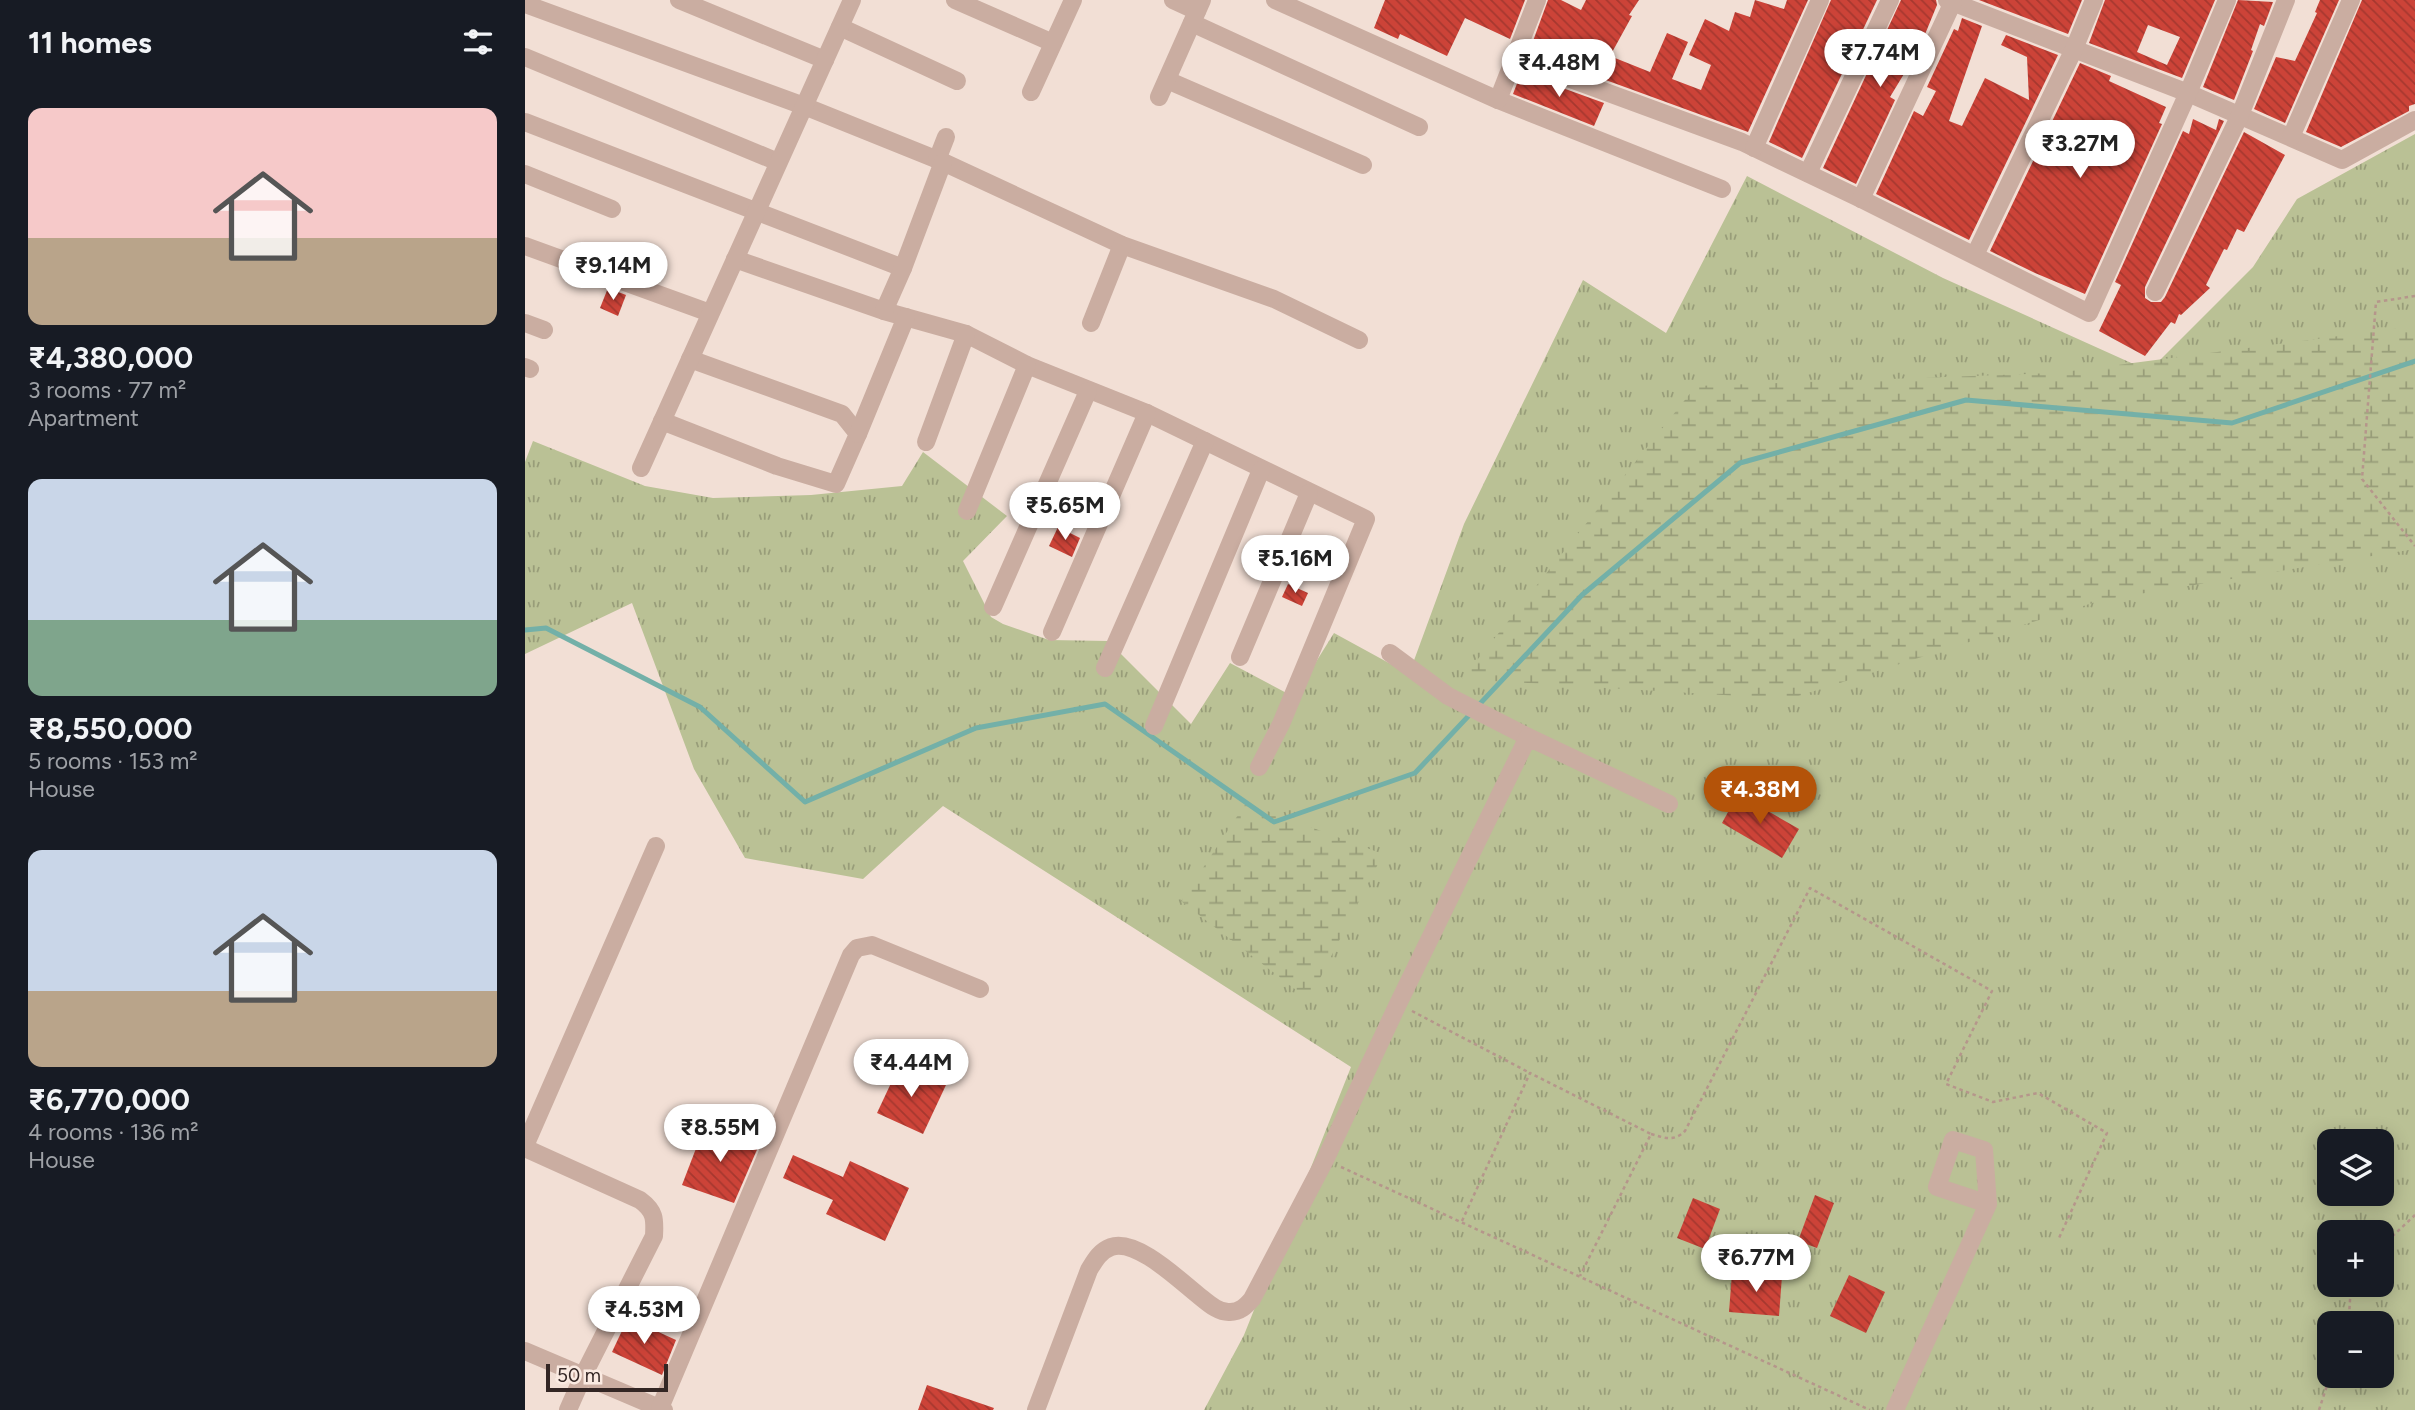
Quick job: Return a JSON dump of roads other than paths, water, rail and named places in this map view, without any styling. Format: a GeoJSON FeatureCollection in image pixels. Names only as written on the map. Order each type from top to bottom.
{"type":"FeatureCollection","features":[{"type":"Feature","properties":{"kind":"street"},"geometry":{"type":"LineString","coordinates":[[679,0],[824,60]]}},
{"type":"Feature","properties":{"kind":"street"},"geometry":{"type":"LineString","coordinates":[[641,468],[852,0]]}},
{"type":"Feature","properties":{"kind":"street"},"geometry":{"type":"LineString","coordinates":[[955,0],[1053,43]]}},
{"type":"Feature","properties":{"kind":"street"},"geometry":{"type":"LineString","coordinates":[[1031,92],[1073,0]]}},
{"type":"Feature","properties":{"kind":"street"},"geometry":{"type":"LineString","coordinates":[[1173,0],[1419,127]]}},
{"type":"Feature","properties":{"kind":"street"},"geometry":{"type":"LineString","coordinates":[[1275,0],[1498,100],[1722,189]]}},
{"type":"Feature","properties":{"kind":"street"},"geometry":{"type":"LineString","coordinates":[[1498,100],[1537,0]]}},
{"type":"Feature","properties":{"kind":"street"},"geometry":{"type":"LineString","coordinates":[[1754,148],[1820,0]]}},
{"type":"Feature","properties":{"kind":"street"},"geometry":{"type":"LineString","coordinates":[[1808,173],[1890,0]]}},
{"type":"Feature","properties":{"kind":"street"},"geometry":{"type":"LineString","coordinates":[[1975,255],[2074,49],[2094,0]]}},
{"type":"Feature","properties":{"kind":"street"},"geometry":{"type":"LineString","coordinates":[[1513,58],[1754,148],[2089,313],[2189,93],[2227,0]]}},
{"type":"Feature","properties":{"kind":"street"},"geometry":{"type":"LineString","coordinates":[[2155,292],[2240,115],[2286,0]]}},
{"type":"Feature","properties":{"kind":"street"},"geometry":{"type":"LineString","coordinates":[[2291,137],[2351,0]]}},
{"type":"Feature","properties":{"kind":"street"},"geometry":{"type":"LineString","coordinates":[[1861,199],[1950,1],[1974,5],[2074,49],[2189,93],[2342,160],[2415,120]]}},
{"type":"Feature","properties":{"kind":"street"},"geometry":{"type":"LineString","coordinates":[[525,4],[804,106],[940,161],[1122,245],[1274,299],[1359,340]]}},
{"type":"Feature","properties":{"kind":"street"},"geometry":{"type":"LineString","coordinates":[[1159,97],[1197,11]]}},
{"type":"Feature","properties":{"kind":"street"},"geometry":{"type":"LineString","coordinates":[[840,27],[957,81]]}},
{"type":"Feature","properties":{"kind":"street"},"geometry":{"type":"LineString","coordinates":[[525,57],[778,162]]}},
{"type":"Feature","properties":{"kind":"street"},"geometry":{"type":"LineString","coordinates":[[1167,80],[1363,165]]}},
{"type":"Feature","properties":{"kind":"street"},"geometry":{"type":"LineString","coordinates":[[525,122],[903,268]]}},
{"type":"Feature","properties":{"kind":"street"},"geometry":{"type":"LineString","coordinates":[[884,311],[903,268],[946,137]]}},
{"type":"Feature","properties":{"kind":"street"},"geometry":{"type":"LineString","coordinates":[[525,174],[612,208]]}},
{"type":"Feature","properties":{"kind":"street"},"geometry":{"type":"LineString","coordinates":[[1090,323],[1122,245]]}},
{"type":"Feature","properties":{"kind":"street"},"geometry":{"type":"LineString","coordinates":[[525,246],[710,313]]}},
{"type":"Feature","properties":{"kind":"street"},"geometry":{"type":"LineString","coordinates":[[735,259],[884,311],[966,334],[1027,365],[1147,413],[1366,519],[1281,724],[1259,767]]}},
{"type":"Feature","properties":{"kind":"street"},"geometry":{"type":"LineString","coordinates":[[662,421],[777,466],[836,484],[906,317]]}},
{"type":"Feature","properties":{"kind":"street"},"geometry":{"type":"LineString","coordinates":[[525,323],[544,330]]}},
{"type":"Feature","properties":{"kind":"street"},"geometry":{"type":"LineString","coordinates":[[926,442],[966,334]]}},
{"type":"Feature","properties":{"kind":"street"},"geometry":{"type":"LineString","coordinates":[[690,359],[842,414],[858,434]]}},
{"type":"Feature","properties":{"kind":"street"},"geometry":{"type":"LineString","coordinates":[[967,511],[1027,365]]}},
{"type":"Feature","properties":{"kind":"street"},"geometry":{"type":"LineString","coordinates":[[993,607],[1088,391]]}},
{"type":"Feature","properties":{"kind":"street"},"geometry":{"type":"LineString","coordinates":[[1052,632],[1147,413]]}},
{"type":"Feature","properties":{"kind":"street"},"geometry":{"type":"LineString","coordinates":[[1105,668],[1205,441]]}},
{"type":"Feature","properties":{"kind":"street"},"geometry":{"type":"LineString","coordinates":[[1154,726],[1261,470]]}},
{"type":"Feature","properties":{"kind":"street"},"geometry":{"type":"LineString","coordinates":[[1240,657],[1309,493]]}},
{"type":"Feature","properties":{"kind":"street"},"geometry":{"type":"LineString","coordinates":[[1389,653],[1448,696],[1669,804]]}},
{"type":"Feature","properties":{"kind":"street"},"geometry":{"type":"LineString","coordinates":[[1036,1410],[1089,1270],[1100,1254],[1112,1246],[1126,1246],[1150,1257],[1211,1306],[1224,1312],[1233,1313],[1243,1309],[1252,1299],[1325,1160],[1398,1003],[1528,737]]}},
{"type":"Feature","properties":{"kind":"street"},"geometry":{"type":"LineString","coordinates":[[568,1410],[654,1236],[655,1219],[650,1207],[640,1200],[525,1147],[656,846]]}},
{"type":"Feature","properties":{"kind":"street"},"geometry":{"type":"LineString","coordinates":[[525,1351],[662,1409],[851,955],[857,948],[872,944],[980,989]]}},
{"type":"Feature","properties":{"kind":"street"},"geometry":{"type":"LineString","coordinates":[[1895,1410],[1988,1204]]}},
{"type":"Feature","properties":{"kind":"waterway"},"geometry":{"type":"LineString","coordinates":[[525,630],[546,628],[700,707],[805,802],[976,728],[1105,704],[1274,822],[1415,773],[1582,595],[1740,463],[1966,400],[2232,423],[2415,361]]}}]}
